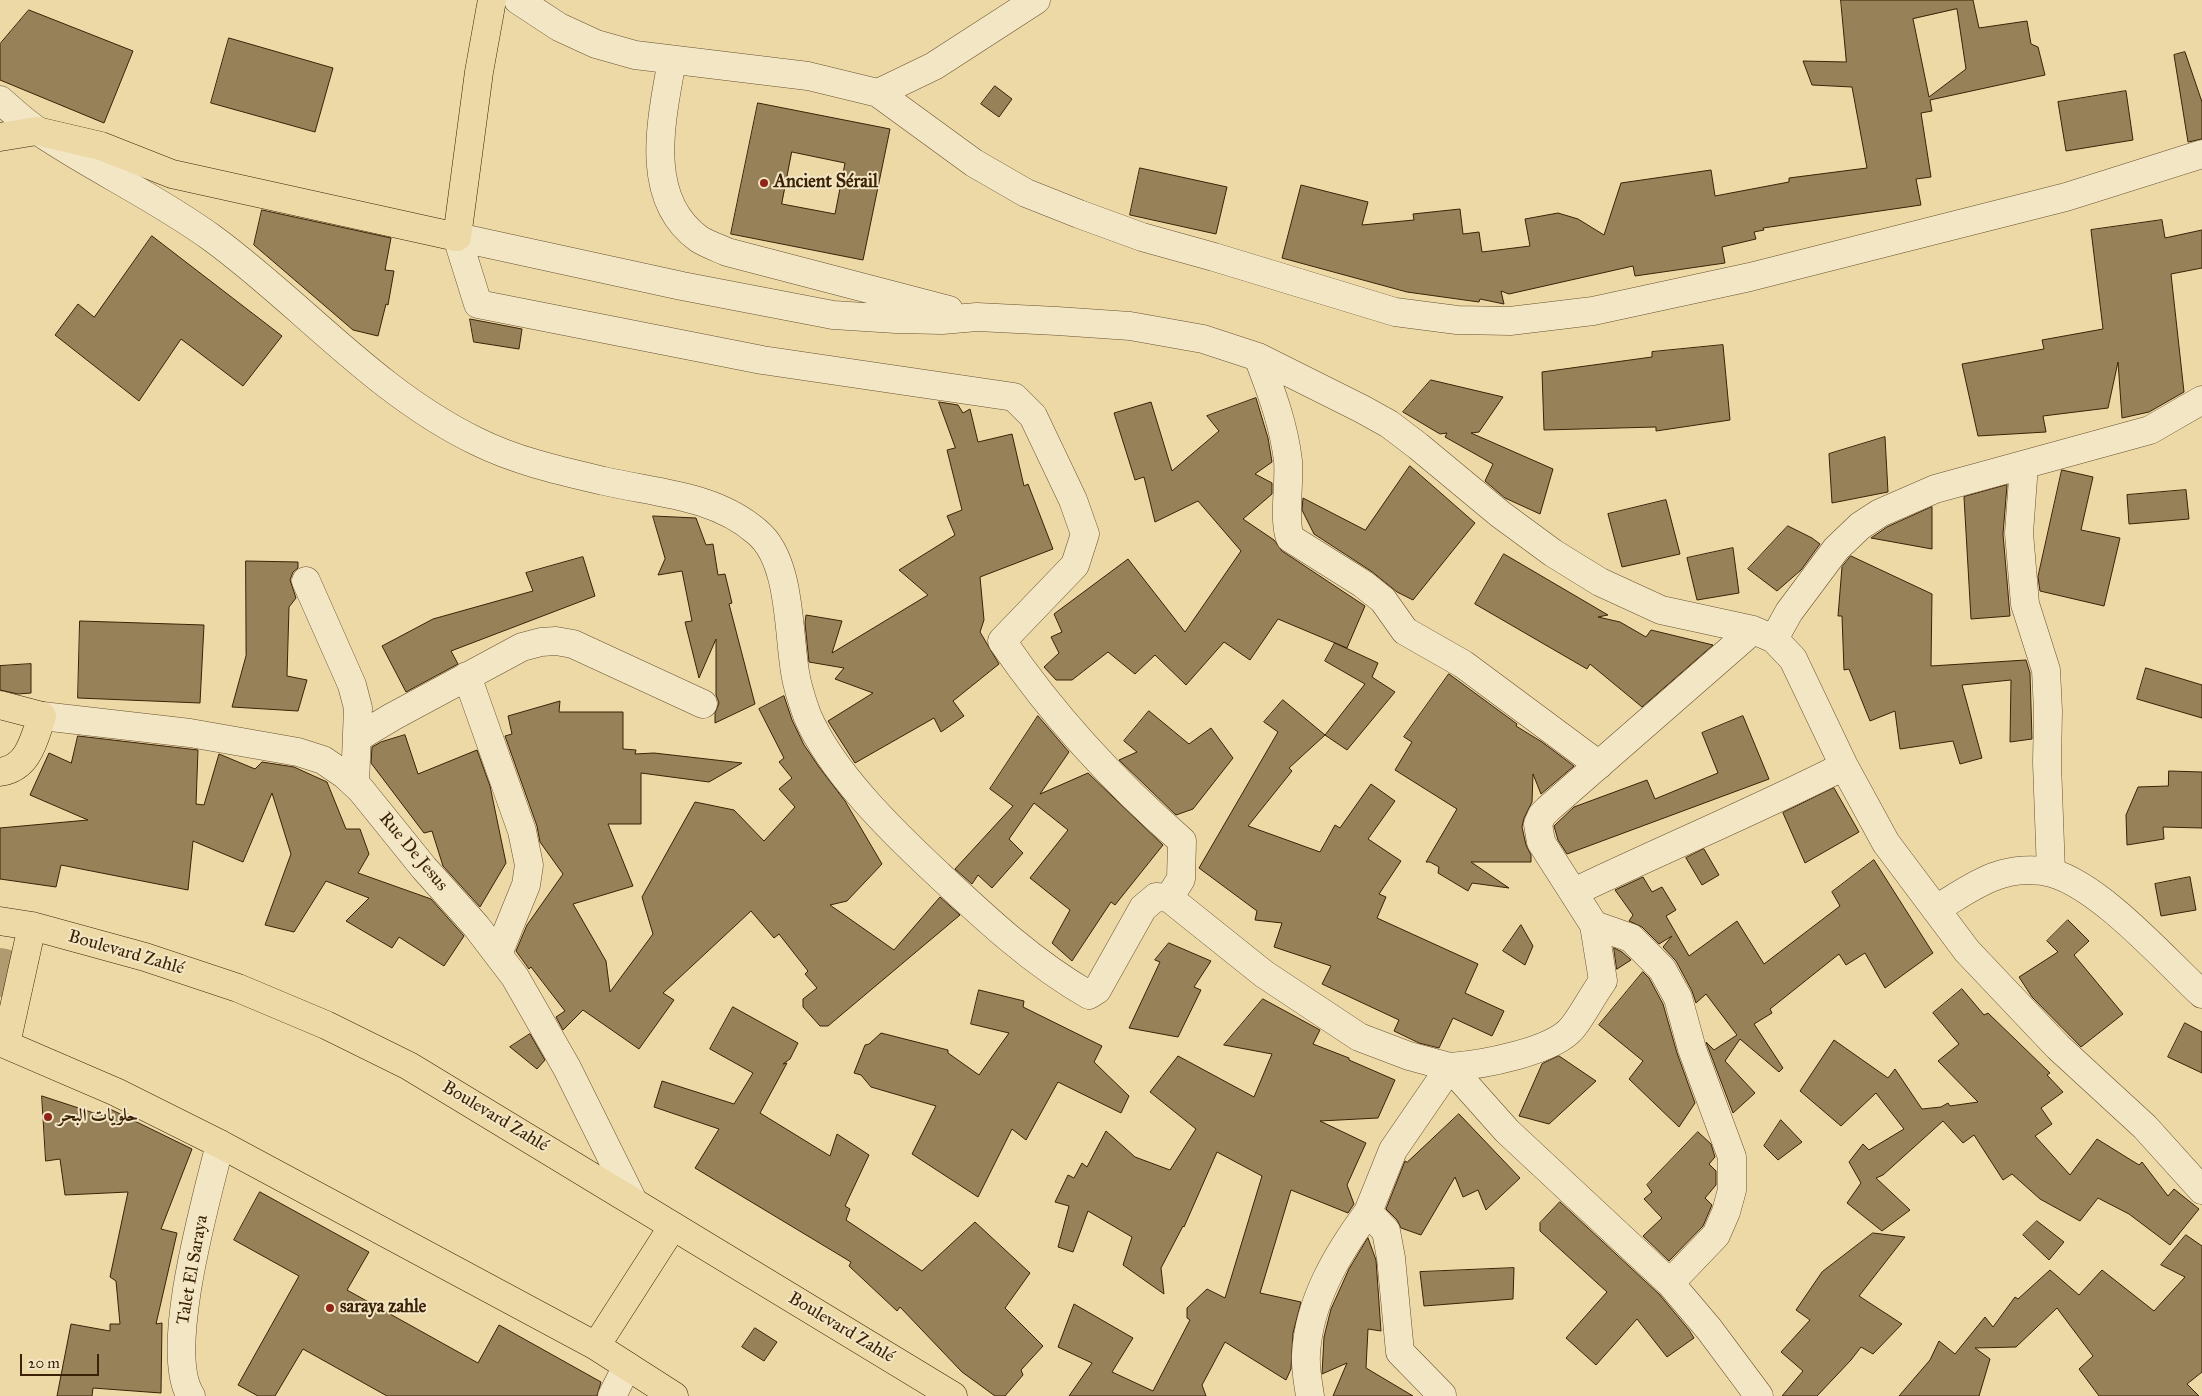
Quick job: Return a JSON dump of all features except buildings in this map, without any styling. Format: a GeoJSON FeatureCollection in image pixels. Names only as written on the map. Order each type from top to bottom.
{"type":"FeatureCollection","features":[{"type":"Feature","properties":{"kind":"main road"},"geometry":{"type":"LineString","coordinates":[[0,137],[37,131],[101,146],[172,174],[457,237],[479,72],[492,0]]}},
{"type":"Feature","properties":{"kind":"main road"},"geometry":{"type":"LineString","coordinates":[[0,705],[42,716],[30,752],[19,764],[0,772]]}},
{"type":"Feature","properties":{"kind":"main road","name":"Boulevard Zahlé"},"geometry":{"type":"LineString","coordinates":[[0,921],[32,926],[145,957],[238,988],[326,1025],[409,1066],[953,1396]]}},
{"type":"Feature","properties":{"kind":"main road"},"geometry":{"type":"LineString","coordinates":[[32,926],[3,1043],[116,1092],[220,1144],[596,1346],[674,1396]]}},
{"type":"Feature","properties":{"kind":"main road"},"geometry":{"type":"LineString","coordinates":[[596,1346],[673,1226]]}},
{"type":"Feature","properties":{"kind":"street"},"geometry":{"type":"LineString","coordinates":[[518,0],[559,26],[596,44],[635,55],[808,76],[878,93],[974,163],[1026,193],[1070,211],[1142,237],[1395,312],[1457,320],[1510,321],[1593,311],[1750,277],[2066,197],[2202,154]]}},
{"type":"Feature","properties":{"kind":"street"},"geometry":{"type":"LineString","coordinates":[[878,93],[934,66],[1036,0]]}},
{"type":"Feature","properties":{"kind":"street"},"geometry":{"type":"LineString","coordinates":[[672,60],[659,147],[665,191],[679,219],[699,239],[727,252],[978,317]]}},
{"type":"Feature","properties":{"kind":"street"},"geometry":{"type":"LineString","coordinates":[[0,100],[37,131],[101,170],[171,209],[213,239],[293,303],[379,379],[443,423],[471,439],[506,454],[586,477],[669,494],[715,506],[751,526],[770,545],[777,558],[781,571],[795,675],[801,697],[816,734],[828,752],[860,794],[896,835],[966,900],[1064,980],[1089,995],[1097,990],[1143,908],[1156,897],[1169,898],[1264,974],[1359,1037],[1409,1056],[1450,1067],[1480,1065],[1550,1043],[1572,1028],[1603,981],[1594,925],[1541,842],[1538,824],[1542,815],[1599,765],[1789,612],[1836,549],[1860,526],[1880,513],[1910,498],[1935,489],[2150,430],[2202,400]]}},
{"type":"Feature","properties":{"kind":"street"},"geometry":{"type":"LineString","coordinates":[[1169,898],[1181,879],[1182,842],[1136,801],[1059,719],[1002,641],[1074,565],[1085,534],[1073,500],[1033,416],[1014,397],[762,360],[478,304],[457,237],[682,286],[833,315],[932,320],[978,317],[1130,326],[1202,339],[1258,357],[1389,424],[1451,471],[1500,514],[1553,553],[1600,582],[1661,610],[1764,634],[1793,659],[1844,766],[1886,843],[1967,951],[2058,1047],[2145,1127],[2202,1190]]}},
{"type":"Feature","properties":{"kind":"street"},"geometry":{"type":"LineString","coordinates":[[1258,357],[1283,429],[1289,480],[1286,528],[1290,538],[1363,584],[1383,600],[1405,630],[1463,664],[1599,765]]}},
{"type":"Feature","properties":{"kind":"street"},"geometry":{"type":"LineString","coordinates":[[2024,465],[2019,533],[2025,604],[2046,670],[2050,872]]}},
{"type":"Feature","properties":{"kind":"street"},"geometry":{"type":"LineString","coordinates":[[306,581],[352,685],[358,708],[355,784]]}},
{"type":"Feature","properties":{"kind":"street"},"geometry":{"type":"LineString","coordinates":[[358,738],[522,647],[541,642],[556,641],[573,644],[703,704]]}},
{"type":"Feature","properties":{"kind":"street"},"geometry":{"type":"LineString","coordinates":[[467,676],[522,831],[529,865],[526,885],[498,954]]}},
{"type":"Feature","properties":{"kind":"street","name":"Rue De Jesus"},"geometry":{"type":"LineString","coordinates":[[42,716],[190,733],[298,752],[323,760],[355,784],[424,868],[476,926],[515,977],[567,1068],[633,1201]]}},
{"type":"Feature","properties":{"kind":"street"},"geometry":{"type":"LineString","coordinates":[[1574,892],[1685,839],[1735,820],[1844,766]]}},
{"type":"Feature","properties":{"kind":"street"},"geometry":{"type":"LineString","coordinates":[[1936,909],[1996,876],[2027,871],[2050,872],[2077,884],[2112,910],[2202,994]]}},
{"type":"Feature","properties":{"kind":"street"},"geometry":{"type":"LineString","coordinates":[[1594,925],[1631,938],[1662,968],[1678,998],[1692,1049],[1732,1157],[1732,1190],[1726,1212],[1716,1234],[1670,1283]]}},
{"type":"Feature","properties":{"kind":"street"},"geometry":{"type":"LineString","coordinates":[[1310,1396],[1306,1356],[1313,1310],[1343,1245],[1368,1212],[1392,1150],[1450,1067]]}},
{"type":"Feature","properties":{"kind":"street"},"geometry":{"type":"LineString","coordinates":[[1450,1067],[1507,1131],[1670,1283],[1709,1329],[1759,1396]]}},
{"type":"Feature","properties":{"kind":"street","name":"Talet El Saraya"},"geometry":{"type":"LineString","coordinates":[[192,1396],[186,1388],[182,1372],[182,1325],[199,1230],[220,1144]]}},
{"type":"Feature","properties":{"kind":"street"},"geometry":{"type":"LineString","coordinates":[[1368,1212],[1386,1231],[1391,1258],[1400,1352],[1442,1394]]}},
{"type":"Feature","properties":{"kind":"street"},"geometry":{"type":"LineString","coordinates":[[612,1396],[627,1366]]}},
{"type":"Feature","properties":{"kind":"waterway"},"geometry":{"type":"LineString","coordinates":[[0,972],[4,973]]}},
{"type":"Feature","properties":{"kind":"place","name":"Ancient Sérail"},"geometry":{"type":"Point","coordinates":[764,183]}},
{"type":"Feature","properties":{"kind":"place","name":"حلويات البحر"},"geometry":{"type":"Point","coordinates":[48,1117]}},
{"type":"Feature","properties":{"kind":"place","name":"saraya zahle"},"geometry":{"type":"Point","coordinates":[330,1308]}}]}
